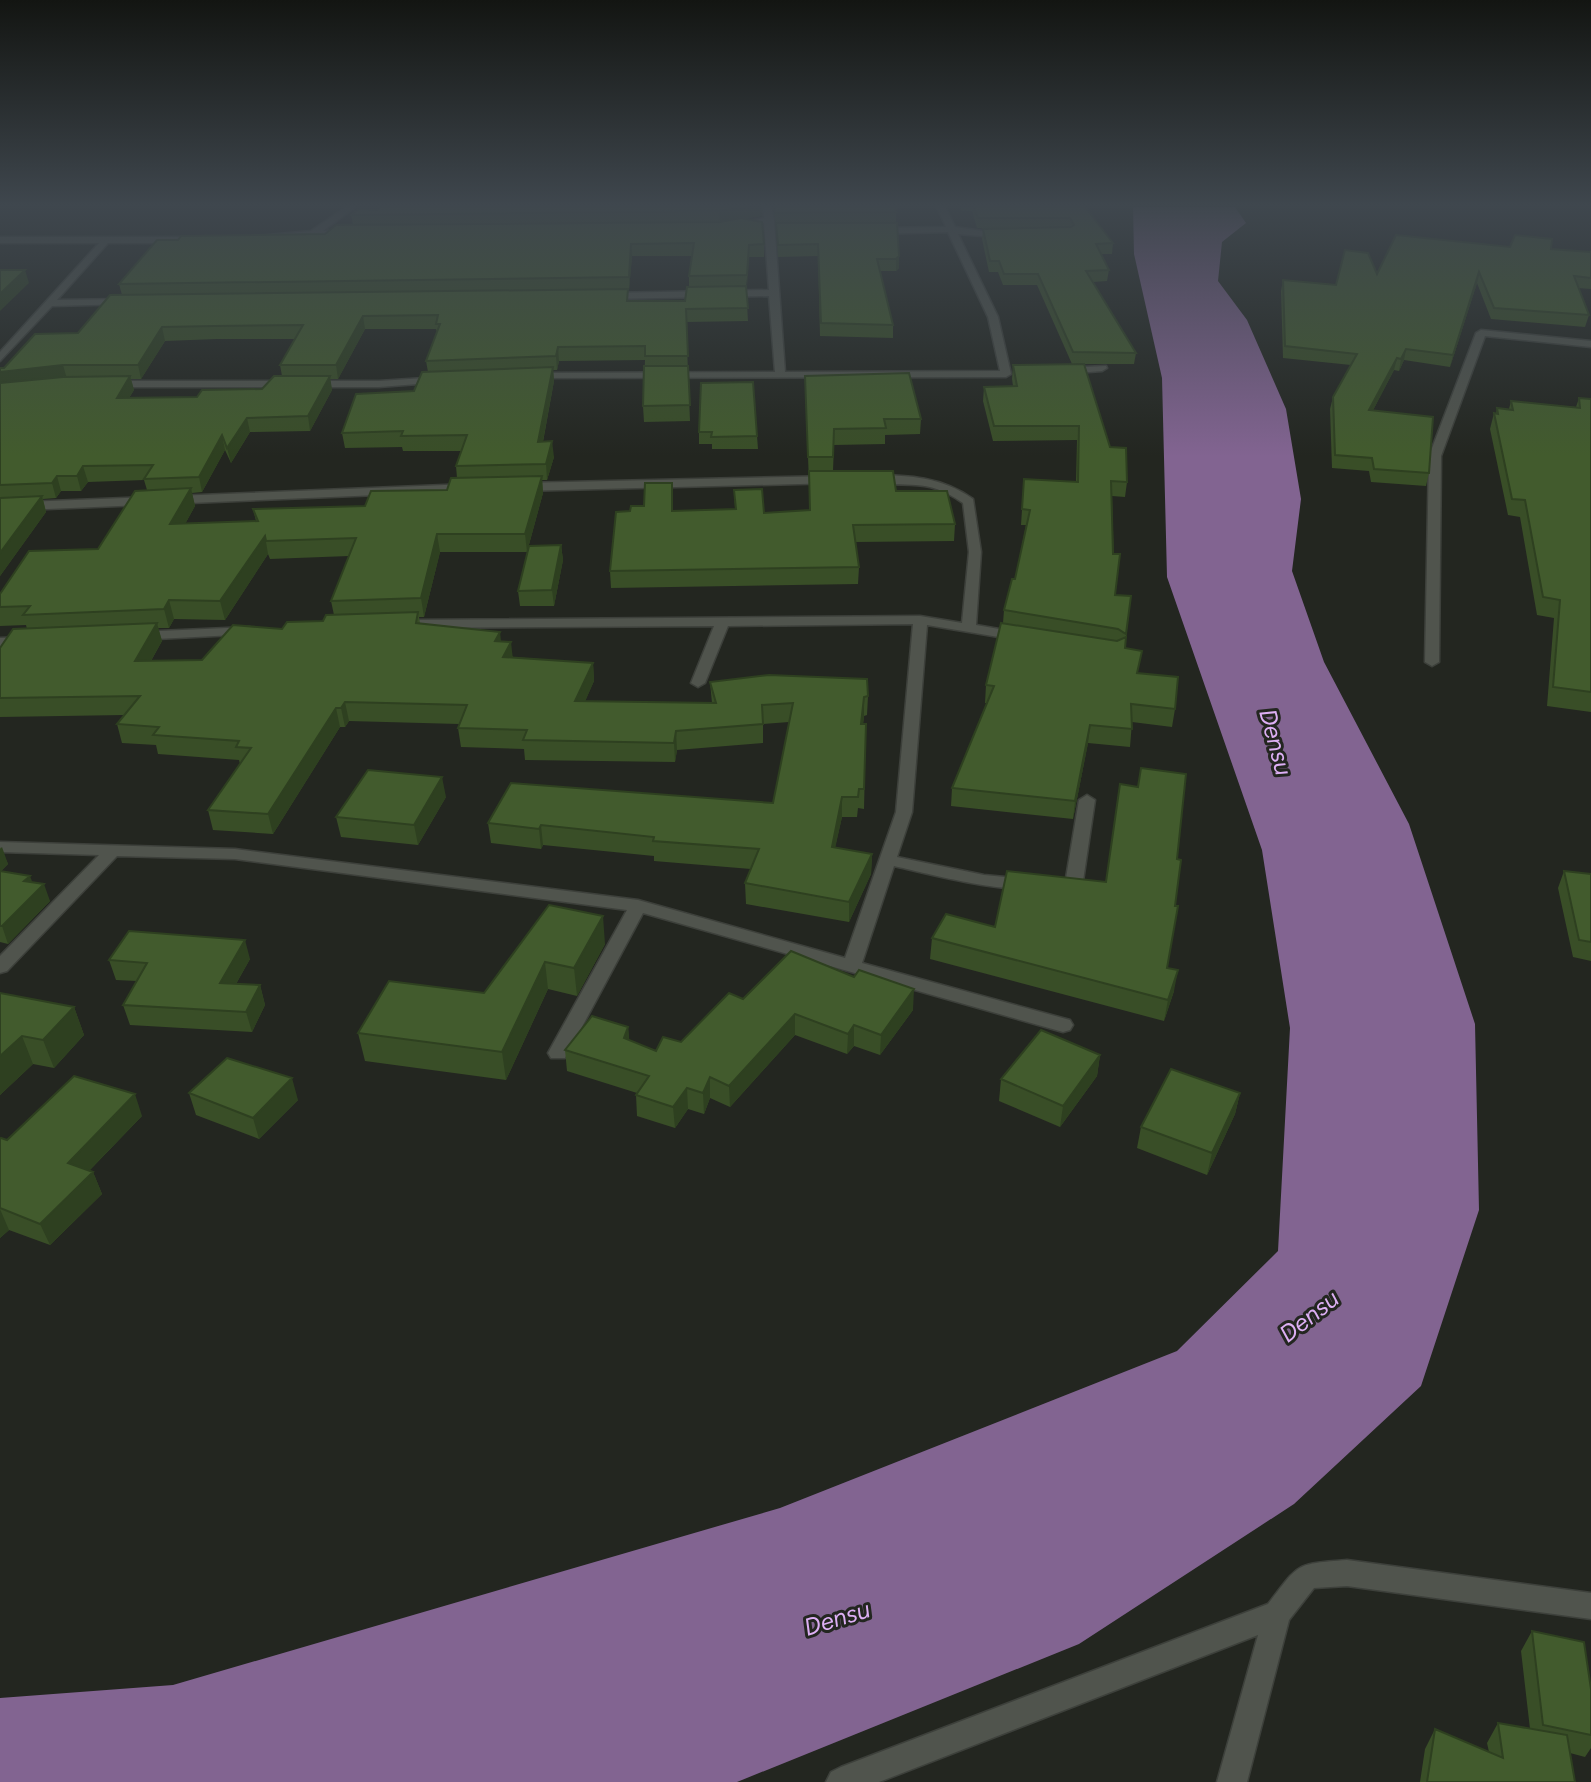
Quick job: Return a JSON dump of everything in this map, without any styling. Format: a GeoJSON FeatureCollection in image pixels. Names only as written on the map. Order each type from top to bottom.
{"type":"FeatureCollection","features":[{"type":"Feature","properties":{"kind":"street"},"geometry":{"type":"LineString","coordinates":[[0,358],[60,290]]}},
{"type":"Feature","properties":{"kind":"street"},"geometry":{"type":"LineString","coordinates":[[980,290],[993,317],[1006,374]]}},
{"type":"Feature","properties":{"kind":"street"},"geometry":{"type":"LineString","coordinates":[[592,296],[771,293],[780,373]]}},
{"type":"Feature","properties":{"kind":"street"},"geometry":{"type":"LineString","coordinates":[[49,303],[133,302]]}},
{"type":"Feature","properties":{"kind":"street"},"geometry":{"type":"LineString","coordinates":[[1432,663],[1435,456],[1481,332],[1591,344]]}},
{"type":"Feature","properties":{"kind":"street"},"geometry":{"type":"LineString","coordinates":[[1047,371],[1102,369]]}},
{"type":"Feature","properties":{"kind":"street"},"geometry":{"type":"LineString","coordinates":[[521,376],[1020,373]]}},
{"type":"Feature","properties":{"kind":"street"},"geometry":{"type":"LineString","coordinates":[[94,384],[379,384],[456,379]]}},
{"type":"Feature","properties":{"kind":"street"},"geometry":{"type":"LineString","coordinates":[[506,488],[906,478],[949,486],[969,502],[975,552],[969,628]]}},
{"type":"Feature","properties":{"kind":"street"},"geometry":{"type":"LineString","coordinates":[[0,506],[478,488]]}},
{"type":"Feature","properties":{"kind":"street"},"geometry":{"type":"LineString","coordinates":[[852,966],[904,812],[920,620]]}},
{"type":"Feature","properties":{"kind":"street"},"geometry":{"type":"LineString","coordinates":[[388,624],[920,620],[1035,639]]}},
{"type":"Feature","properties":{"kind":"street"},"geometry":{"type":"LineString","coordinates":[[698,683],[723,621]]}},
{"type":"Feature","properties":{"kind":"street"},"geometry":{"type":"LineString","coordinates":[[123,636],[263,630]]}},
{"type":"Feature","properties":{"kind":"street"},"geometry":{"type":"LineString","coordinates":[[0,642],[41,640]]}},
{"type":"Feature","properties":{"kind":"street"},"geometry":{"type":"LineString","coordinates":[[889,860],[984,880],[1053,887],[1074,881],[1087,800]]}},
{"type":"Feature","properties":{"kind":"street"},"geometry":{"type":"LineString","coordinates":[[0,847],[235,854],[638,906],[1063,1025]]}},
{"type":"Feature","properties":{"kind":"street"},"geometry":{"type":"LineString","coordinates":[[0,967],[111,852]]}},
{"type":"Feature","properties":{"kind":"street"},"geometry":{"type":"LineString","coordinates":[[558,1054],[638,906]]}},
{"type":"Feature","properties":{"kind":"street"},"geometry":{"type":"LineString","coordinates":[[1232,1782],[1278,1614],[1307,1576],[1347,1573],[1591,1606]]}},
{"type":"Feature","properties":{"kind":"street"},"geometry":{"type":"LineString","coordinates":[[841,1782],[1278,1614]]}},
{"type":"Feature","properties":{"kind":"water","name":"Densu"},"geometry":{"type":"Polygon","coordinates":[[[1142,290],[1225,290],[1247,320],[1286,409],[1301,499],[1292,571],[1324,662],[1409,824],[1475,1024],[1479,1210],[1421,1386],[1294,1504],[1079,1644],[737,1782],[0,1782],[0,1698],[173,1685],[780,1508],[1177,1351],[1278,1251],[1290,1028],[1262,850],[1167,577],[1162,378],[1142,290]]]}},
{"type":"Feature","properties":{"kind":"building"},"geometry":{"type":"Polygon","coordinates":[[[628,290],[627,301],[685,301],[687,290],[746,290],[748,308],[686,309],[688,356],[645,356],[645,346],[558,347],[556,356],[426,361],[440,324],[436,324],[438,315],[363,316],[336,365],[280,365],[303,325],[162,327],[138,365],[63,365],[0,372],[0,368],[4,368],[35,334],[78,333],[110,295],[628,290]]]}},
{"type":"Feature","properties":{"kind":"building"},"geometry":{"type":"Polygon","coordinates":[[[820,290],[885,290],[893,325],[821,323],[820,290]]]}},
{"type":"Feature","properties":{"kind":"building"},"geometry":{"type":"Polygon","coordinates":[[[1045,290],[1098,290],[1136,353],[1073,352],[1045,290]]]}},
{"type":"Feature","properties":{"kind":"building"},"geometry":{"type":"Polygon","coordinates":[[[1283,290],[1473,290],[1453,355],[1406,349],[1401,359],[1397,358],[1369,410],[1433,417],[1429,473],[1374,469],[1372,458],[1335,455],[1333,397],[1357,354],[1285,346],[1283,290]]]}},
{"type":"Feature","properties":{"kind":"building"},"geometry":{"type":"Polygon","coordinates":[[[1487,290],[1579,290],[1589,315],[1494,308],[1487,290]]]}},
{"type":"Feature","properties":{"kind":"building"},"geometry":{"type":"Polygon","coordinates":[[[1084,364],[1110,447],[1126,448],[1127,482],[1111,481],[1113,554],[1120,554],[1115,595],[1131,596],[1126,634],[1118,629],[1004,610],[1012,579],[1015,579],[1030,510],[1022,509],[1024,479],[1078,482],[1079,426],[994,426],[984,387],[1017,386],[1013,365],[1084,364]]]}},
{"type":"Feature","properties":{"kind":"building"},"geometry":{"type":"Polygon","coordinates":[[[644,366],[688,366],[690,405],[643,406],[644,366]]]}},
{"type":"Feature","properties":{"kind":"building"},"geometry":{"type":"Polygon","coordinates":[[[553,367],[538,442],[552,441],[546,464],[456,466],[467,435],[401,436],[403,431],[342,433],[356,394],[414,391],[422,372],[553,367]]]}},
{"type":"Feature","properties":{"kind":"building"},"geometry":{"type":"Polygon","coordinates":[[[909,373],[921,419],[884,419],[886,428],[834,429],[833,457],[808,457],[805,376],[909,373]]]}},
{"type":"Feature","properties":{"kind":"building"},"geometry":{"type":"Polygon","coordinates":[[[130,376],[117,398],[197,397],[202,390],[262,389],[274,376],[330,376],[308,416],[247,418],[227,448],[222,435],[199,477],[144,479],[153,465],[83,466],[77,476],[57,476],[52,483],[0,485],[0,383],[63,377],[130,376]]]}},
{"type":"Feature","properties":{"kind":"building"},"geometry":{"type":"Polygon","coordinates":[[[753,382],[757,436],[711,437],[712,432],[699,432],[701,383],[753,382]]]}},
{"type":"Feature","properties":{"kind":"building"},"geometry":{"type":"Polygon","coordinates":[[[1579,398],[1591,399],[1591,692],[1553,687],[1560,600],[1543,597],[1525,500],[1512,499],[1494,413],[1498,414],[1497,408],[1513,410],[1511,401],[1580,408],[1579,398]]]}},
{"type":"Feature","properties":{"kind":"building"},"geometry":{"type":"Polygon","coordinates":[[[809,471],[893,471],[896,491],[947,491],[955,524],[853,525],[859,567],[610,571],[616,512],[630,511],[631,506],[644,506],[645,483],[672,483],[672,511],[736,509],[734,490],[762,489],[764,513],[810,510],[809,471]]]}},
{"type":"Feature","properties":{"kind":"building"},"geometry":{"type":"Polygon","coordinates":[[[542,476],[525,534],[437,534],[421,598],[331,601],[356,538],[266,541],[265,536],[220,601],[169,600],[164,609],[23,615],[30,606],[0,607],[0,594],[29,551],[98,549],[135,491],[191,488],[170,524],[258,521],[253,509],[365,506],[371,491],[447,490],[451,478],[542,476]]]}},
{"type":"Feature","properties":{"kind":"building"},"geometry":{"type":"Polygon","coordinates":[[[42,496],[0,553],[0,498],[42,496]]]}},
{"type":"Feature","properties":{"kind":"building"},"geometry":{"type":"Polygon","coordinates":[[[561,545],[552,590],[518,591],[529,546],[561,545]]]}},
{"type":"Feature","properties":{"kind":"building"},"geometry":{"type":"Polygon","coordinates":[[[418,612],[416,623],[500,632],[495,641],[511,642],[503,657],[593,663],[575,701],[716,703],[710,682],[769,675],[867,679],[868,696],[864,697],[861,724],[866,724],[864,789],[859,789],[858,797],[842,797],[832,847],[872,854],[849,902],[745,883],[759,849],[653,841],[654,837],[541,825],[539,829],[488,823],[511,783],[773,803],[793,703],[762,705],[763,724],[676,731],[674,743],[523,740],[527,730],[458,728],[467,705],[345,702],[341,708],[336,708],[268,814],[208,810],[251,748],[236,747],[239,741],[153,735],[159,727],[117,724],[140,696],[0,698],[0,648],[13,629],[157,623],[135,661],[202,660],[233,625],[282,629],[287,622],[323,621],[326,615],[418,612]]]}},
{"type":"Feature","properties":{"kind":"building"},"geometry":{"type":"Polygon","coordinates":[[[1001,623],[1117,641],[1126,637],[1125,648],[1142,651],[1137,673],[1178,677],[1175,709],[1131,704],[1132,729],[1090,725],[1075,801],[952,788],[994,686],[986,685],[1001,623]]]}},
{"type":"Feature","properties":{"kind":"building"},"geometry":{"type":"Polygon","coordinates":[[[1141,768],[1186,774],[1177,859],[1181,860],[1175,906],[1178,906],[1167,968],[1178,970],[1168,1000],[932,938],[946,914],[995,927],[1007,871],[1106,882],[1120,784],[1138,787],[1141,768]]]}},
{"type":"Feature","properties":{"kind":"building"},"geometry":{"type":"Polygon","coordinates":[[[368,770],[442,777],[414,825],[336,817],[368,770]]]}},
{"type":"Feature","properties":{"kind":"building"},"geometry":{"type":"Polygon","coordinates":[[[0,871],[30,876],[24,881],[44,884],[2,926],[0,926],[0,871]]]}},
{"type":"Feature","properties":{"kind":"building"},"geometry":{"type":"Polygon","coordinates":[[[1564,871],[1591,874],[1591,942],[1579,940],[1564,871]]]}},
{"type":"Feature","properties":{"kind":"building"},"geometry":{"type":"Polygon","coordinates":[[[549,905],[603,916],[574,968],[545,962],[502,1052],[358,1033],[389,981],[484,993],[549,905]]]}},
{"type":"Feature","properties":{"kind":"building"},"geometry":{"type":"Polygon","coordinates":[[[129,931],[245,940],[220,983],[260,985],[246,1012],[123,1005],[147,963],[109,960],[129,931]]]}},
{"type":"Feature","properties":{"kind":"building"},"geometry":{"type":"Polygon","coordinates":[[[791,951],[854,977],[859,970],[914,989],[881,1035],[854,1025],[848,1034],[795,1014],[729,1086],[710,1077],[703,1093],[687,1088],[673,1107],[636,1095],[649,1076],[565,1050],[592,1016],[628,1027],[624,1038],[656,1051],[663,1037],[681,1042],[729,993],[743,999],[791,951]]]}},
{"type":"Feature","properties":{"kind":"building"},"geometry":{"type":"Polygon","coordinates":[[[0,993],[74,1007],[43,1040],[22,1036],[0,1056],[0,993]]]}},
{"type":"Feature","properties":{"kind":"building"},"geometry":{"type":"Polygon","coordinates":[[[1041,1030],[1100,1055],[1063,1106],[1001,1079],[1041,1030]]]}},
{"type":"Feature","properties":{"kind":"building"},"geometry":{"type":"Polygon","coordinates":[[[227,1058],[292,1078],[253,1118],[189,1093],[227,1058]]]}},
{"type":"Feature","properties":{"kind":"building"},"geometry":{"type":"Polygon","coordinates":[[[1171,1069],[1240,1093],[1212,1153],[1141,1127],[1171,1069]]]}},
{"type":"Feature","properties":{"kind":"building"},"geometry":{"type":"Polygon","coordinates":[[[74,1076],[135,1094],[68,1163],[93,1172],[40,1224],[0,1208],[0,1139],[7,1140],[74,1076]]]}},
{"type":"Feature","properties":{"kind":"building"},"geometry":{"type":"Polygon","coordinates":[[[1532,1631],[1584,1642],[1591,1689],[1591,1735],[1543,1725],[1532,1631]]]}},
{"type":"Feature","properties":{"kind":"building"},"geometry":{"type":"Polygon","coordinates":[[[1498,1723],[1567,1735],[1575,1782],[1427,1782],[1435,1729],[1503,1758],[1498,1723]]]}}]}
